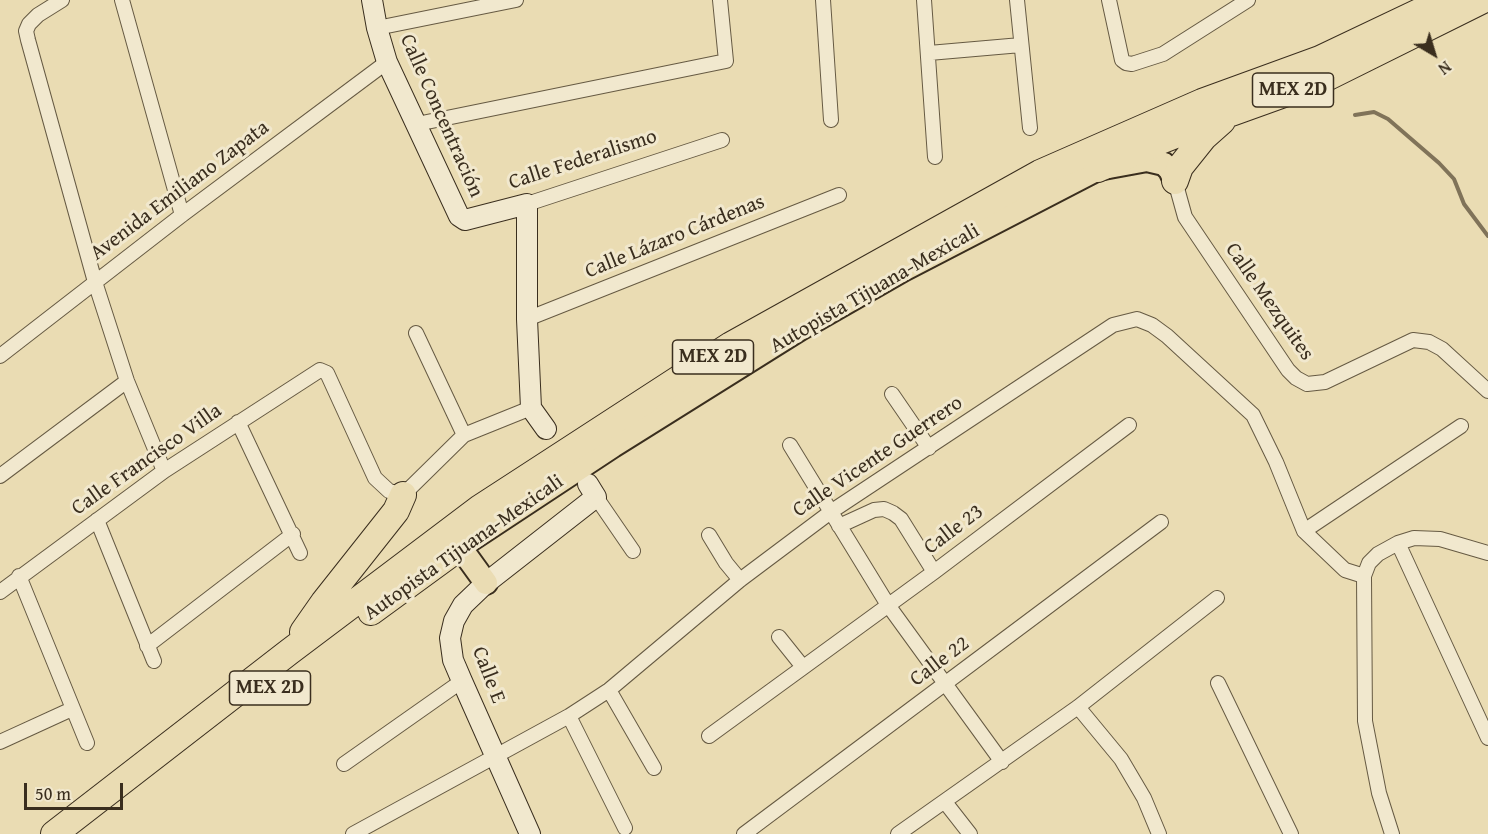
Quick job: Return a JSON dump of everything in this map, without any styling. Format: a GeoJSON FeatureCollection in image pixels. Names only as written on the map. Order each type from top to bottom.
{"type":"FeatureCollection","features":[{"type":"Feature","properties":{"kind":"highway"},"geometry":{"type":"LineString","coordinates":[[1320,70],[1409,0]]}},
{"type":"Feature","properties":{"kind":"highway","name":"Autopista Tijuana-Mexicali"},"geometry":{"type":"LineString","coordinates":[[54,834],[480,508],[731,345],[1040,173],[1202,102],[1320,70],[1444,0]]}},
{"type":"Feature","properties":{"kind":"highway","name":"Autopista Tijuana-Mexicali"},"geometry":{"type":"LineString","coordinates":[[83,834],[249,705],[460,547],[613,446],[800,329],[922,259],[1098,169],[1231,113],[1320,70],[1483,0]]}},
{"type":"Feature","properties":{"kind":"highway"},"geometry":{"type":"LineString","coordinates":[[1320,70],[1357,69],[1488,15]]}},
{"type":"Feature","properties":{"kind":"highway"},"geometry":{"type":"LineString","coordinates":[[1175,181],[1180,167],[1204,137],[1231,113]]}},
{"type":"Feature","properties":{"kind":"highway"},"geometry":{"type":"LineString","coordinates":[[1098,169],[1147,160],[1164,164],[1175,181]]}},
{"type":"Feature","properties":{"kind":"highway"},"geometry":{"type":"LineString","coordinates":[[289,652],[324,602],[396,511],[396,493]]}},
{"type":"Feature","properties":{"kind":"highway"},"geometry":{"type":"LineString","coordinates":[[460,547],[486,584]]}},
{"type":"Feature","properties":{"kind":"main road","name":"Calle Concentración"},"geometry":{"type":"LineString","coordinates":[[372,0],[387,62],[454,210],[459,216]]}},
{"type":"Feature","properties":{"kind":"main road","name":"Calle Federalismo"},"geometry":{"type":"LineString","coordinates":[[459,216],[465,220],[527,204]]}},
{"type":"Feature","properties":{"kind":"main road"},"geometry":{"type":"LineString","coordinates":[[527,204],[527,319],[531,408],[546,429]]}},
{"type":"Feature","properties":{"kind":"main road","name":"Calle E"},"geometry":{"type":"LineString","coordinates":[[528,833],[453,660],[450,638],[454,621],[463,605],[592,490]]}},
{"type":"Feature","properties":{"kind":"street"},"geometry":{"type":"LineString","coordinates":[[62,0],[38,15],[29,24],[28,40],[95,282],[127,381],[164,471]]}},
{"type":"Feature","properties":{"kind":"street"},"geometry":{"type":"LineString","coordinates":[[122,0],[182,215]]}},
{"type":"Feature","properties":{"kind":"street"},"geometry":{"type":"LineString","coordinates":[[377,28],[516,0]]}},
{"type":"Feature","properties":{"kind":"street"},"geometry":{"type":"LineString","coordinates":[[417,124],[726,61],[720,0]]}},
{"type":"Feature","properties":{"kind":"street"},"geometry":{"type":"LineString","coordinates":[[823,0],[831,120]]}},
{"type":"Feature","properties":{"kind":"street"},"geometry":{"type":"LineString","coordinates":[[924,0],[935,158]]}},
{"type":"Feature","properties":{"kind":"street"},"geometry":{"type":"LineString","coordinates":[[1017,0],[1030,128]]}},
{"type":"Feature","properties":{"kind":"street"},"geometry":{"type":"LineString","coordinates":[[1109,0],[1122,60],[1132,64],[1162,54],[1248,0]]}},
{"type":"Feature","properties":{"kind":"street"},"geometry":{"type":"LineString","coordinates":[[929,53],[1021,45]]}},
{"type":"Feature","properties":{"kind":"street","name":"Avenida Emiliano Zapata"},"geometry":{"type":"LineString","coordinates":[[0,356],[182,215],[387,62]]}},
{"type":"Feature","properties":{"kind":"street","name":"Calle Federalismo"},"geometry":{"type":"LineString","coordinates":[[527,204],[722,140]]}},
{"type":"Feature","properties":{"kind":"street","name":"Calle Mezquites"},"geometry":{"type":"LineString","coordinates":[[1175,181],[1185,217],[1288,370],[1296,378],[1307,384],[1325,382],[1413,340],[1429,342],[1442,349],[1488,392]]}},
{"type":"Feature","properties":{"kind":"street","name":"Calle Lázaro Cárdenas"},"geometry":{"type":"LineString","coordinates":[[527,319],[839,195]]}},
{"type":"Feature","properties":{"kind":"street","name":"Calle Vicente Guerrero"},"geometry":{"type":"LineString","coordinates":[[352,834],[569,716],[609,690],[740,580],[832,511],[1113,325],[1137,319],[1152,325],[1253,415],[1276,462],[1304,531],[1344,570],[1364,576]]}},
{"type":"Feature","properties":{"kind":"street"},"geometry":{"type":"LineString","coordinates":[[416,333],[464,435]]}},
{"type":"Feature","properties":{"kind":"street","name":"Calle Francisco Villa"},"geometry":{"type":"LineString","coordinates":[[0,592],[164,471],[320,370],[327,373],[375,478],[396,493]]}},
{"type":"Feature","properties":{"kind":"street"},"geometry":{"type":"LineString","coordinates":[[0,476],[127,381]]}},
{"type":"Feature","properties":{"kind":"street"},"geometry":{"type":"LineString","coordinates":[[892,394],[929,448]]}},
{"type":"Feature","properties":{"kind":"street"},"geometry":{"type":"LineString","coordinates":[[396,493],[464,435],[531,408]]}},
{"type":"Feature","properties":{"kind":"street"},"geometry":{"type":"LineString","coordinates":[[238,422],[300,553]]}},
{"type":"Feature","properties":{"kind":"street","name":"Calle 23"},"geometry":{"type":"LineString","coordinates":[[709,736],[934,572],[1129,425]]}},
{"type":"Feature","properties":{"kind":"street"},"geometry":{"type":"LineString","coordinates":[[1304,531],[1461,426]]}},
{"type":"Feature","properties":{"kind":"street"},"geometry":{"type":"LineString","coordinates":[[790,445],[888,605],[1002,762]]}},
{"type":"Feature","properties":{"kind":"street"},"geometry":{"type":"LineString","coordinates":[[592,490],[633,551]]}},
{"type":"Feature","properties":{"kind":"street"},"geometry":{"type":"LineString","coordinates":[[839,526],[874,510],[884,509],[893,513],[901,519],[934,572]]}},
{"type":"Feature","properties":{"kind":"street"},"geometry":{"type":"LineString","coordinates":[[96,520],[154,661]]}},
{"type":"Feature","properties":{"kind":"street","name":"Calle 22"},"geometry":{"type":"LineString","coordinates":[[744,834],[1161,522]]}},
{"type":"Feature","properties":{"kind":"street"},"geometry":{"type":"LineString","coordinates":[[147,646],[292,534]]}},
{"type":"Feature","properties":{"kind":"street"},"geometry":{"type":"LineString","coordinates":[[710,535],[726,563],[740,580]]}},
{"type":"Feature","properties":{"kind":"street"},"geometry":{"type":"LineString","coordinates":[[1392,834],[1379,793],[1365,721],[1364,576],[1369,563],[1378,554],[1398,543],[1414,538],[1440,539],[1488,553]]}},
{"type":"Feature","properties":{"kind":"street"},"geometry":{"type":"LineString","coordinates":[[1398,543],[1488,738]]}},
{"type":"Feature","properties":{"kind":"street"},"geometry":{"type":"LineString","coordinates":[[20,576],[87,743]]}},
{"type":"Feature","properties":{"kind":"street"},"geometry":{"type":"LineString","coordinates":[[898,834],[1078,707],[1217,598]]}},
{"type":"Feature","properties":{"kind":"street"},"geometry":{"type":"LineString","coordinates":[[779,637],[802,667]]}},
{"type":"Feature","properties":{"kind":"street"},"geometry":{"type":"LineString","coordinates":[[344,764],[462,681]]}},
{"type":"Feature","properties":{"kind":"street"},"geometry":{"type":"LineString","coordinates":[[1218,683],[1291,834]]}},
{"type":"Feature","properties":{"kind":"street"},"geometry":{"type":"LineString","coordinates":[[609,690],[654,768]]}},
{"type":"Feature","properties":{"kind":"street"},"geometry":{"type":"LineString","coordinates":[[1078,707],[1121,759],[1144,798],[1159,834]]}},
{"type":"Feature","properties":{"kind":"street"},"geometry":{"type":"LineString","coordinates":[[0,742],[72,709]]}},
{"type":"Feature","properties":{"kind":"street"},"geometry":{"type":"LineString","coordinates":[[569,716],[625,828]]}},
{"type":"Feature","properties":{"kind":"street"},"geometry":{"type":"LineString","coordinates":[[945,802],[970,834]]}},
{"type":"Feature","properties":{"kind":"waterway"},"geometry":{"type":"LineString","coordinates":[[1355,115],[1374,112],[1388,119],[1439,163],[1454,179],[1464,204],[1488,236]]}}]}
